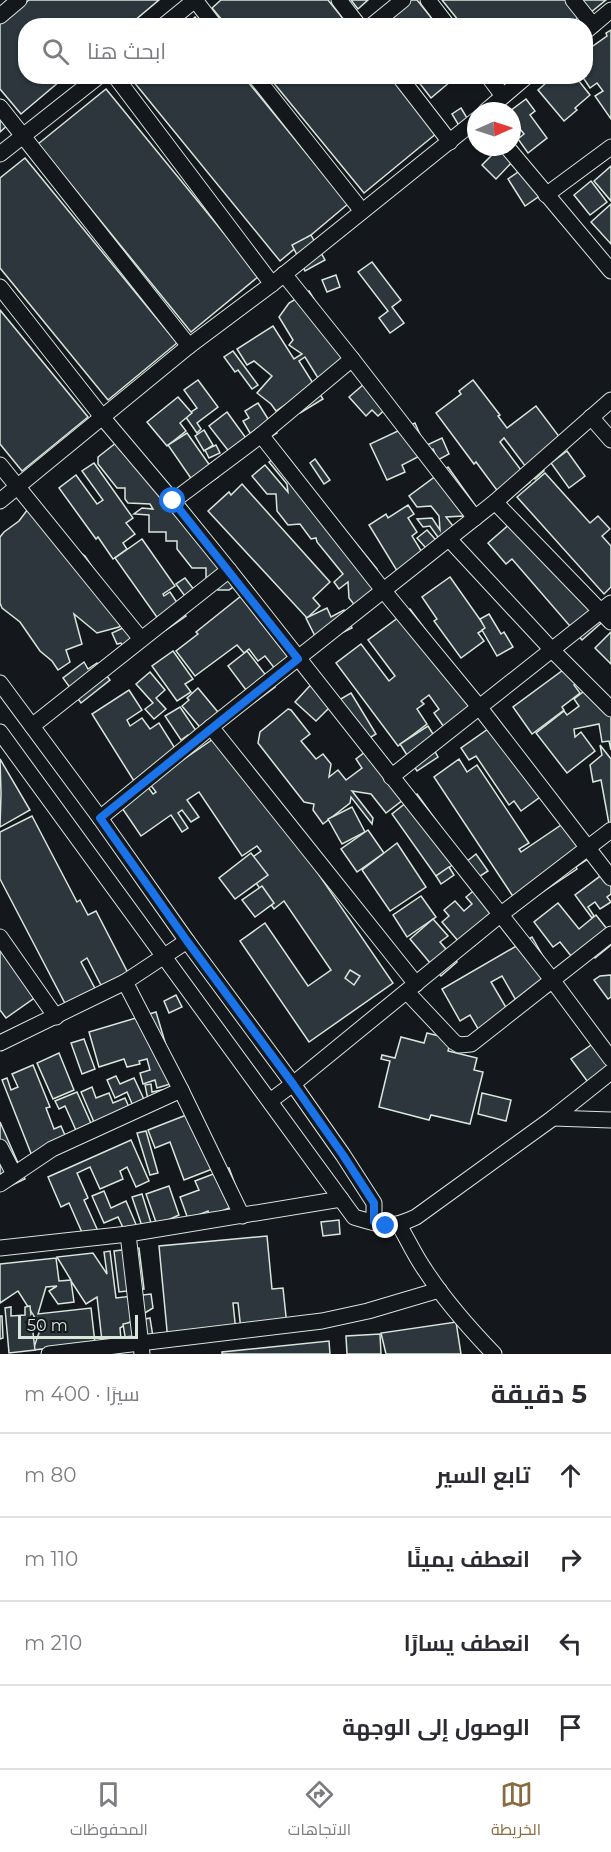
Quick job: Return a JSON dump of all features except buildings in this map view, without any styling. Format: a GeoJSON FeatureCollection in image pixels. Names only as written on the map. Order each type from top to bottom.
{"type":"FeatureCollection","features":[{"type":"Feature","properties":{"kind":"street"},"geometry":{"type":"LineString","coordinates":[[0,16],[19,0]]}},
{"type":"Feature","properties":{"kind":"street"},"geometry":{"type":"LineString","coordinates":[[173,18],[195,0],[209,18]]}},
{"type":"Feature","properties":{"kind":"street"},"geometry":{"type":"LineString","coordinates":[[339,0],[353,18]]}},
{"type":"Feature","properties":{"kind":"street"},"geometry":{"type":"LineString","coordinates":[[382,18],[403,0]]}},
{"type":"Feature","properties":{"kind":"street"},"geometry":{"type":"LineString","coordinates":[[428,0],[442,18]]}},
{"type":"Feature","properties":{"kind":"street"},"geometry":{"type":"LineString","coordinates":[[573,0],[583,18]]}},
{"type":"Feature","properties":{"kind":"street"},"geometry":{"type":"LineString","coordinates":[[593,25],[611,10]]}},
{"type":"Feature","properties":{"kind":"street"},"geometry":{"type":"LineString","coordinates":[[0,154],[89,84]]}},
{"type":"Feature","properties":{"kind":"street"},"geometry":{"type":"LineString","coordinates":[[121,84],[278,279],[352,359],[475,518]]}},
{"type":"Feature","properties":{"kind":"street"},"geometry":{"type":"LineString","coordinates":[[261,84],[362,211]]}},
{"type":"Feature","properties":{"kind":"street"},"geometry":{"type":"LineString","coordinates":[[405,84],[450,142]]}},
{"type":"Feature","properties":{"kind":"street"},"geometry":{"type":"LineString","coordinates":[[494,84],[503,96]]}},
{"type":"Feature","properties":{"kind":"street"},"geometry":{"type":"LineString","coordinates":[[496,102],[518,84]]}},
{"type":"Feature","properties":{"kind":"street"},"geometry":{"type":"LineString","coordinates":[[0,107],[189,346]]}},
{"type":"Feature","properties":{"kind":"street"},"geometry":{"type":"LineString","coordinates":[[0,501],[189,346],[278,279],[467,128]]}},
{"type":"Feature","properties":{"kind":"street"},"geometry":{"type":"LineString","coordinates":[[546,195],[611,147]]}},
{"type":"Feature","properties":{"kind":"street"},"geometry":{"type":"LineString","coordinates":[[514,156],[611,270]]}},
{"type":"Feature","properties":{"kind":"street"},"geometry":{"type":"LineString","coordinates":[[0,287],[103,418],[229,570],[553,981],[611,1059]]}},
{"type":"Feature","properties":{"kind":"street"},"geometry":{"type":"LineString","coordinates":[[173,501],[261,435],[352,359]]}},
{"type":"Feature","properties":{"kind":"street"},"geometry":{"type":"LineString","coordinates":[[100,818],[495,502],[611,400]]}},
{"type":"Feature","properties":{"kind":"street"},"geometry":{"type":"LineString","coordinates":[[591,417],[611,440]]}},
{"type":"Feature","properties":{"kind":"street"},"geometry":{"type":"LineString","coordinates":[[261,435],[383,590],[480,708],[611,878]]}},
{"type":"Feature","properties":{"kind":"street"},"geometry":{"type":"LineString","coordinates":[[0,465],[141,639]]}},
{"type":"Feature","properties":{"kind":"street"},"geometry":{"type":"LineString","coordinates":[[391,777],[607,612],[495,502]]}},
{"type":"Feature","properties":{"kind":"street"},"geometry":{"type":"LineString","coordinates":[[449,539],[553,651],[611,708]]}},
{"type":"Feature","properties":{"kind":"street"},"geometry":{"type":"LineString","coordinates":[[32,726],[229,570]]}},
{"type":"Feature","properties":{"kind":"street"},"geometry":{"type":"LineString","coordinates":[[0,683],[293,1084],[374,1203],[374,1222]]}},
{"type":"Feature","properties":{"kind":"street"},"geometry":{"type":"LineString","coordinates":[[212,727],[454,1042],[463,1046],[471,1044],[611,934]]}},
{"type":"Feature","properties":{"kind":"street"},"geometry":{"type":"LineString","coordinates":[[0,732],[354,1217],[386,1226],[399,1225],[430,1209],[611,1072]]}},
{"type":"Feature","properties":{"kind":"street"},"geometry":{"type":"LineString","coordinates":[[270,1101],[500,915],[611,830]]}},
{"type":"Feature","properties":{"kind":"street"},"geometry":{"type":"LineString","coordinates":[[0,937],[56,1017]]}},
{"type":"Feature","properties":{"kind":"street"},"geometry":{"type":"LineString","coordinates":[[0,1043],[125,982],[187,941]]}},
{"type":"Feature","properties":{"kind":"street"},"geometry":{"type":"LineString","coordinates":[[125,982],[242,1216]]}},
{"type":"Feature","properties":{"kind":"street"},"geometry":{"type":"LineString","coordinates":[[0,1184],[52,1149],[181,1090]]}},
{"type":"Feature","properties":{"kind":"street"},"geometry":{"type":"LineString","coordinates":[[553,1118],[611,1120]]}},
{"type":"Feature","properties":{"kind":"street"},"geometry":{"type":"LineString","coordinates":[[0,1147],[14,1174]]}},
{"type":"Feature","properties":{"kind":"street"},"geometry":{"type":"LineString","coordinates":[[0,1248],[128,1234],[341,1199]]}},
{"type":"Feature","properties":{"kind":"street"},"geometry":{"type":"LineString","coordinates":[[399,1225],[439,1290],[494,1354]]}},
{"type":"Feature","properties":{"kind":"street"},"geometry":{"type":"LineString","coordinates":[[128,1234],[142,1349]]}},
{"type":"Feature","properties":{"kind":"street"},"geometry":{"type":"LineString","coordinates":[[49,1354],[142,1349],[322,1321],[368,1311],[439,1290]]}},
{"type":"Feature","properties":{"kind":"route"},"geometry":{"type":"LineString","coordinates":[[173,501],[298,659],[100,818],[343,1155],[374,1203],[374,1222],[386,1226]]}}]}
